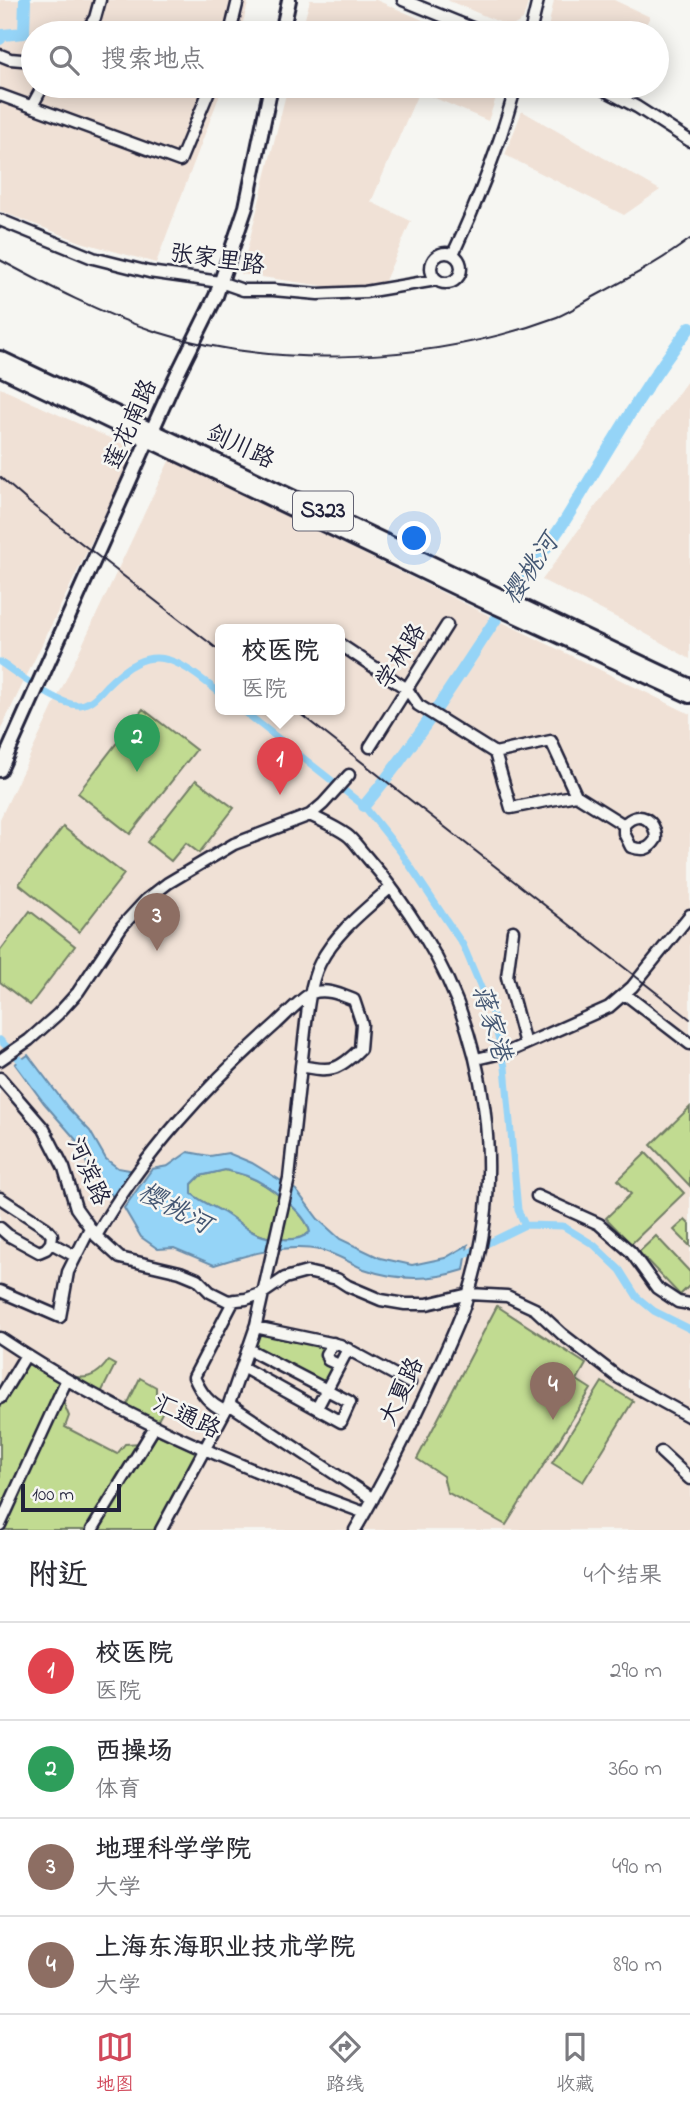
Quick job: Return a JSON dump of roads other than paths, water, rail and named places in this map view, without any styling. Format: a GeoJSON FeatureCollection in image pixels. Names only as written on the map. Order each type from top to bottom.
{"type":"FeatureCollection","features":[{"type":"Feature","properties":{"kind":"main road"},"geometry":{"type":"LineString","coordinates":[[285,21],[289,0]]}},
{"type":"Feature","properties":{"kind":"main road","name":"莲花南路"},"geometry":{"type":"LineString","coordinates":[[0,770],[220,282],[246,207],[269,98]]}},
{"type":"Feature","properties":{"kind":"main road","name":"剑川路"},"geometry":{"type":"LineString","coordinates":[[0,358],[151,435],[489,597],[690,686]]}},
{"type":"Feature","properties":{"kind":"main road","name":"剑川路"},"geometry":{"type":"LineString","coordinates":[[0,369],[151,435]]}},
{"type":"Feature","properties":{"kind":"main road","name":"剑川路"},"geometry":{"type":"LineString","coordinates":[[518,610],[690,696]]}},
{"type":"Feature","properties":{"kind":"street"},"geometry":{"type":"LineString","coordinates":[[93,21],[100,0]]}},
{"type":"Feature","properties":{"kind":"street"},"geometry":{"type":"LineString","coordinates":[[233,21],[238,0]]}},
{"type":"Feature","properties":{"kind":"street"},"geometry":{"type":"LineString","coordinates":[[403,0],[455,21]]}},
{"type":"Feature","properties":{"kind":"street"},"geometry":{"type":"LineString","coordinates":[[533,21],[538,0]]}},
{"type":"Feature","properties":{"kind":"street"},"geometry":{"type":"LineString","coordinates":[[0,55],[21,60]]}},
{"type":"Feature","properties":{"kind":"street"},"geometry":{"type":"LineString","coordinates":[[0,95],[180,162],[206,98]]}},
{"type":"Feature","properties":{"kind":"street"},"geometry":{"type":"LineString","coordinates":[[32,106],[36,98]]}},
{"type":"Feature","properties":{"kind":"street"},"geometry":{"type":"LineString","coordinates":[[453,254],[498,147],[512,98]]}},
{"type":"Feature","properties":{"kind":"street"},"geometry":{"type":"LineString","coordinates":[[620,98],[690,141]]}},
{"type":"Feature","properties":{"kind":"street","name":"张家里路"},"geometry":{"type":"LineString","coordinates":[[0,220],[93,258],[149,272],[220,282],[243,290],[318,295],[365,292],[436,280]]}},
{"type":"Feature","properties":{"kind":"street"},"geometry":{"type":"LineString","coordinates":[[443,253],[453,254],[461,267],[459,277],[445,284],[436,280],[431,271],[435,258],[443,253]]}},
{"type":"Feature","properties":{"kind":"street","name":"学林路"},"geometry":{"type":"LineString","coordinates":[[370,747],[447,625]]}},
{"type":"Feature","properties":{"kind":"street"},"geometry":{"type":"LineString","coordinates":[[345,648],[407,689],[418,705],[495,753],[511,808],[576,796]]}},
{"type":"Feature","properties":{"kind":"street"},"geometry":{"type":"LineString","coordinates":[[495,753],[551,741],[576,796],[624,825]]}},
{"type":"Feature","properties":{"kind":"street"},"geometry":{"type":"LineString","coordinates":[[0,1060],[29,1040],[78,992],[122,926],[146,900],[168,883],[234,845],[310,815],[349,775]]}},
{"type":"Feature","properties":{"kind":"street","name":"大夏路"},"geometry":{"type":"LineString","coordinates":[[310,815],[348,836],[391,887],[440,962],[463,1013],[476,1059],[487,1147],[483,1230],[469,1294],[418,1413],[355,1530]]}},
{"type":"Feature","properties":{"kind":"street"},"geometry":{"type":"LineString","coordinates":[[161,1530],[227,1407],[255,1327],[289,1178],[311,993],[319,964],[350,923],[391,887]]}},
{"type":"Feature","properties":{"kind":"street"},"geometry":{"type":"LineString","coordinates":[[476,1059],[521,1046],[597,1013],[625,994],[690,915]]}},
{"type":"Feature","properties":{"kind":"street"},"geometry":{"type":"LineString","coordinates":[[513,930],[507,977],[521,1046]]}},
{"type":"Feature","properties":{"kind":"street"},"geometry":{"type":"LineString","coordinates":[[0,1291],[60,1317],[68,1272],[75,1256],[176,1121],[227,1067],[311,993],[336,992],[354,1000],[362,1024],[360,1049],[345,1064],[324,1071],[301,1066]]}},
{"type":"Feature","properties":{"kind":"street"},"geometry":{"type":"LineString","coordinates":[[625,994],[690,1044]]}},
{"type":"Feature","properties":{"kind":"street","name":"河滨路"},"geometry":{"type":"LineString","coordinates":[[0,1078],[44,1129],[64,1168],[76,1208],[93,1232],[120,1258],[180,1272],[197,1279],[210,1293],[228,1301],[234,1300]]}},
{"type":"Feature","properties":{"kind":"street"},"geometry":{"type":"LineString","coordinates":[[537,1196],[599,1224],[631,1252],[657,1288],[678,1301],[690,1304]]}},
{"type":"Feature","properties":{"kind":"street"},"geometry":{"type":"LineString","coordinates":[[0,1198],[46,1228],[52,1235],[51,1243],[39,1252],[8,1236],[0,1228]]}},
{"type":"Feature","properties":{"kind":"street"},"geometry":{"type":"LineString","coordinates":[[51,1243],[75,1256]]}},
{"type":"Feature","properties":{"kind":"street"},"geometry":{"type":"LineString","coordinates":[[373,1499],[227,1407],[215,1407],[201,1392],[194,1377],[234,1300],[263,1293],[285,1278],[307,1272],[337,1279],[381,1300],[405,1304],[427,1304],[469,1294],[507,1296],[535,1309],[589,1357],[620,1378],[690,1417]]}},
{"type":"Feature","properties":{"kind":"street"},"geometry":{"type":"LineString","coordinates":[[255,1327],[333,1343],[410,1383]]}},
{"type":"Feature","properties":{"kind":"street","name":"汇通路"},"geometry":{"type":"LineString","coordinates":[[0,1338],[66,1381],[154,1428],[204,1451],[365,1513]]}},
{"type":"Feature","properties":{"kind":"street"},"geometry":{"type":"LineString","coordinates":[[333,1343],[326,1353],[328,1360],[339,1365]]}},
{"type":"Feature","properties":{"kind":"street"},"geometry":{"type":"LineString","coordinates":[[242,1367],[341,1422],[349,1402],[248,1349]]}},
{"type":"Feature","properties":{"kind":"street"},"geometry":{"type":"LineString","coordinates":[[317,1408],[348,1349]]}},
{"type":"Feature","properties":{"kind":"street"},"geometry":{"type":"LineString","coordinates":[[0,1398],[26,1355]]}},
{"type":"Feature","properties":{"kind":"street"},"geometry":{"type":"LineString","coordinates":[[0,1525],[66,1381]]}},
{"type":"Feature","properties":{"kind":"street"},"geometry":{"type":"LineString","coordinates":[[92,1530],[154,1428]]}},
{"type":"Feature","properties":{"kind":"street"},"geometry":{"type":"LineString","coordinates":[[660,1452],[690,1479]]}},
{"type":"Feature","properties":{"kind":"water"},"geometry":{"type":"Polygon","coordinates":[[[28,1055],[69,1109],[90,1131],[106,1159],[118,1168],[135,1171],[115,1199],[89,1169],[78,1142],[15,1064],[28,1055]]]}},
{"type":"Feature","properties":{"kind":"water"},"geometry":{"type":"Polygon","coordinates":[[[188,1152],[210,1156],[228,1153],[252,1163],[296,1190],[318,1219],[340,1239],[380,1258],[412,1265],[445,1258],[468,1245],[464,1270],[426,1278],[389,1276],[364,1269],[331,1253],[307,1248],[266,1251],[214,1265],[174,1248],[158,1249],[141,1237],[124,1208],[152,1169],[168,1166],[188,1152]],[[225,1170],[200,1176],[192,1184],[192,1194],[263,1236],[292,1239],[310,1232],[293,1207],[274,1192],[247,1176],[225,1170]]]}},
{"type":"Feature","properties":{"kind":"waterway"},"geometry":{"type":"LineString","coordinates":[[24,21],[25,0]]}},
{"type":"Feature","properties":{"kind":"waterway"},"geometry":{"type":"LineString","coordinates":[[0,39],[3,35],[21,33]]}},
{"type":"Feature","properties":{"kind":"waterway","name":"樱桃河"},"geometry":{"type":"LineString","coordinates":[[364,806],[421,731],[515,590],[555,536],[642,395],[690,327]]}},
{"type":"Feature","properties":{"kind":"waterway","name":"蒋家港"},"geometry":{"type":"LineString","coordinates":[[0,662],[39,688],[71,704],[88,703],[123,671],[137,662],[151,658],[177,663],[215,689]]}},
{"type":"Feature","properties":{"kind":"waterway","name":"蒋家港"},"geometry":{"type":"LineString","coordinates":[[249,715],[364,806],[400,851],[463,945],[493,1016],[505,1067],[518,1210],[525,1225],[563,1226],[594,1245],[620,1270],[637,1297],[654,1311],[690,1329]]}},
{"type":"Feature","properties":{"kind":"waterway","name":"樱桃河"},"geometry":{"type":"LineString","coordinates":[[0,1040],[27,1067]]}},
{"type":"Feature","properties":{"kind":"waterway","name":"樱桃河"},"geometry":{"type":"LineString","coordinates":[[460,1257],[525,1225]]}},
{"type":"Feature","properties":{"kind":"railway"},"geometry":{"type":"LineString","coordinates":[[0,260],[95,308],[154,331],[201,344],[303,356],[356,356],[461,344],[557,317],[646,268],[690,239]]}},
{"type":"Feature","properties":{"kind":"railway"},"geometry":{"type":"LineString","coordinates":[[0,477],[215,647]]}},
{"type":"Feature","properties":{"kind":"railway"},"geometry":{"type":"LineString","coordinates":[[302,715],[690,1019]]}},
{"type":"Feature","properties":{"kind":"place","name":"西操场"},"geometry":{"type":"Point","coordinates":[137,772]}},
{"type":"Feature","properties":{"kind":"place","name":"校医院"},"geometry":{"type":"Point","coordinates":[280,795]}},
{"type":"Feature","properties":{"kind":"place","name":"地理科学学院"},"geometry":{"type":"Point","coordinates":[157,951]}},
{"type":"Feature","properties":{"kind":"place","name":"上海东海职业技术学院"},"geometry":{"type":"Point","coordinates":[553,1420]}}]}
